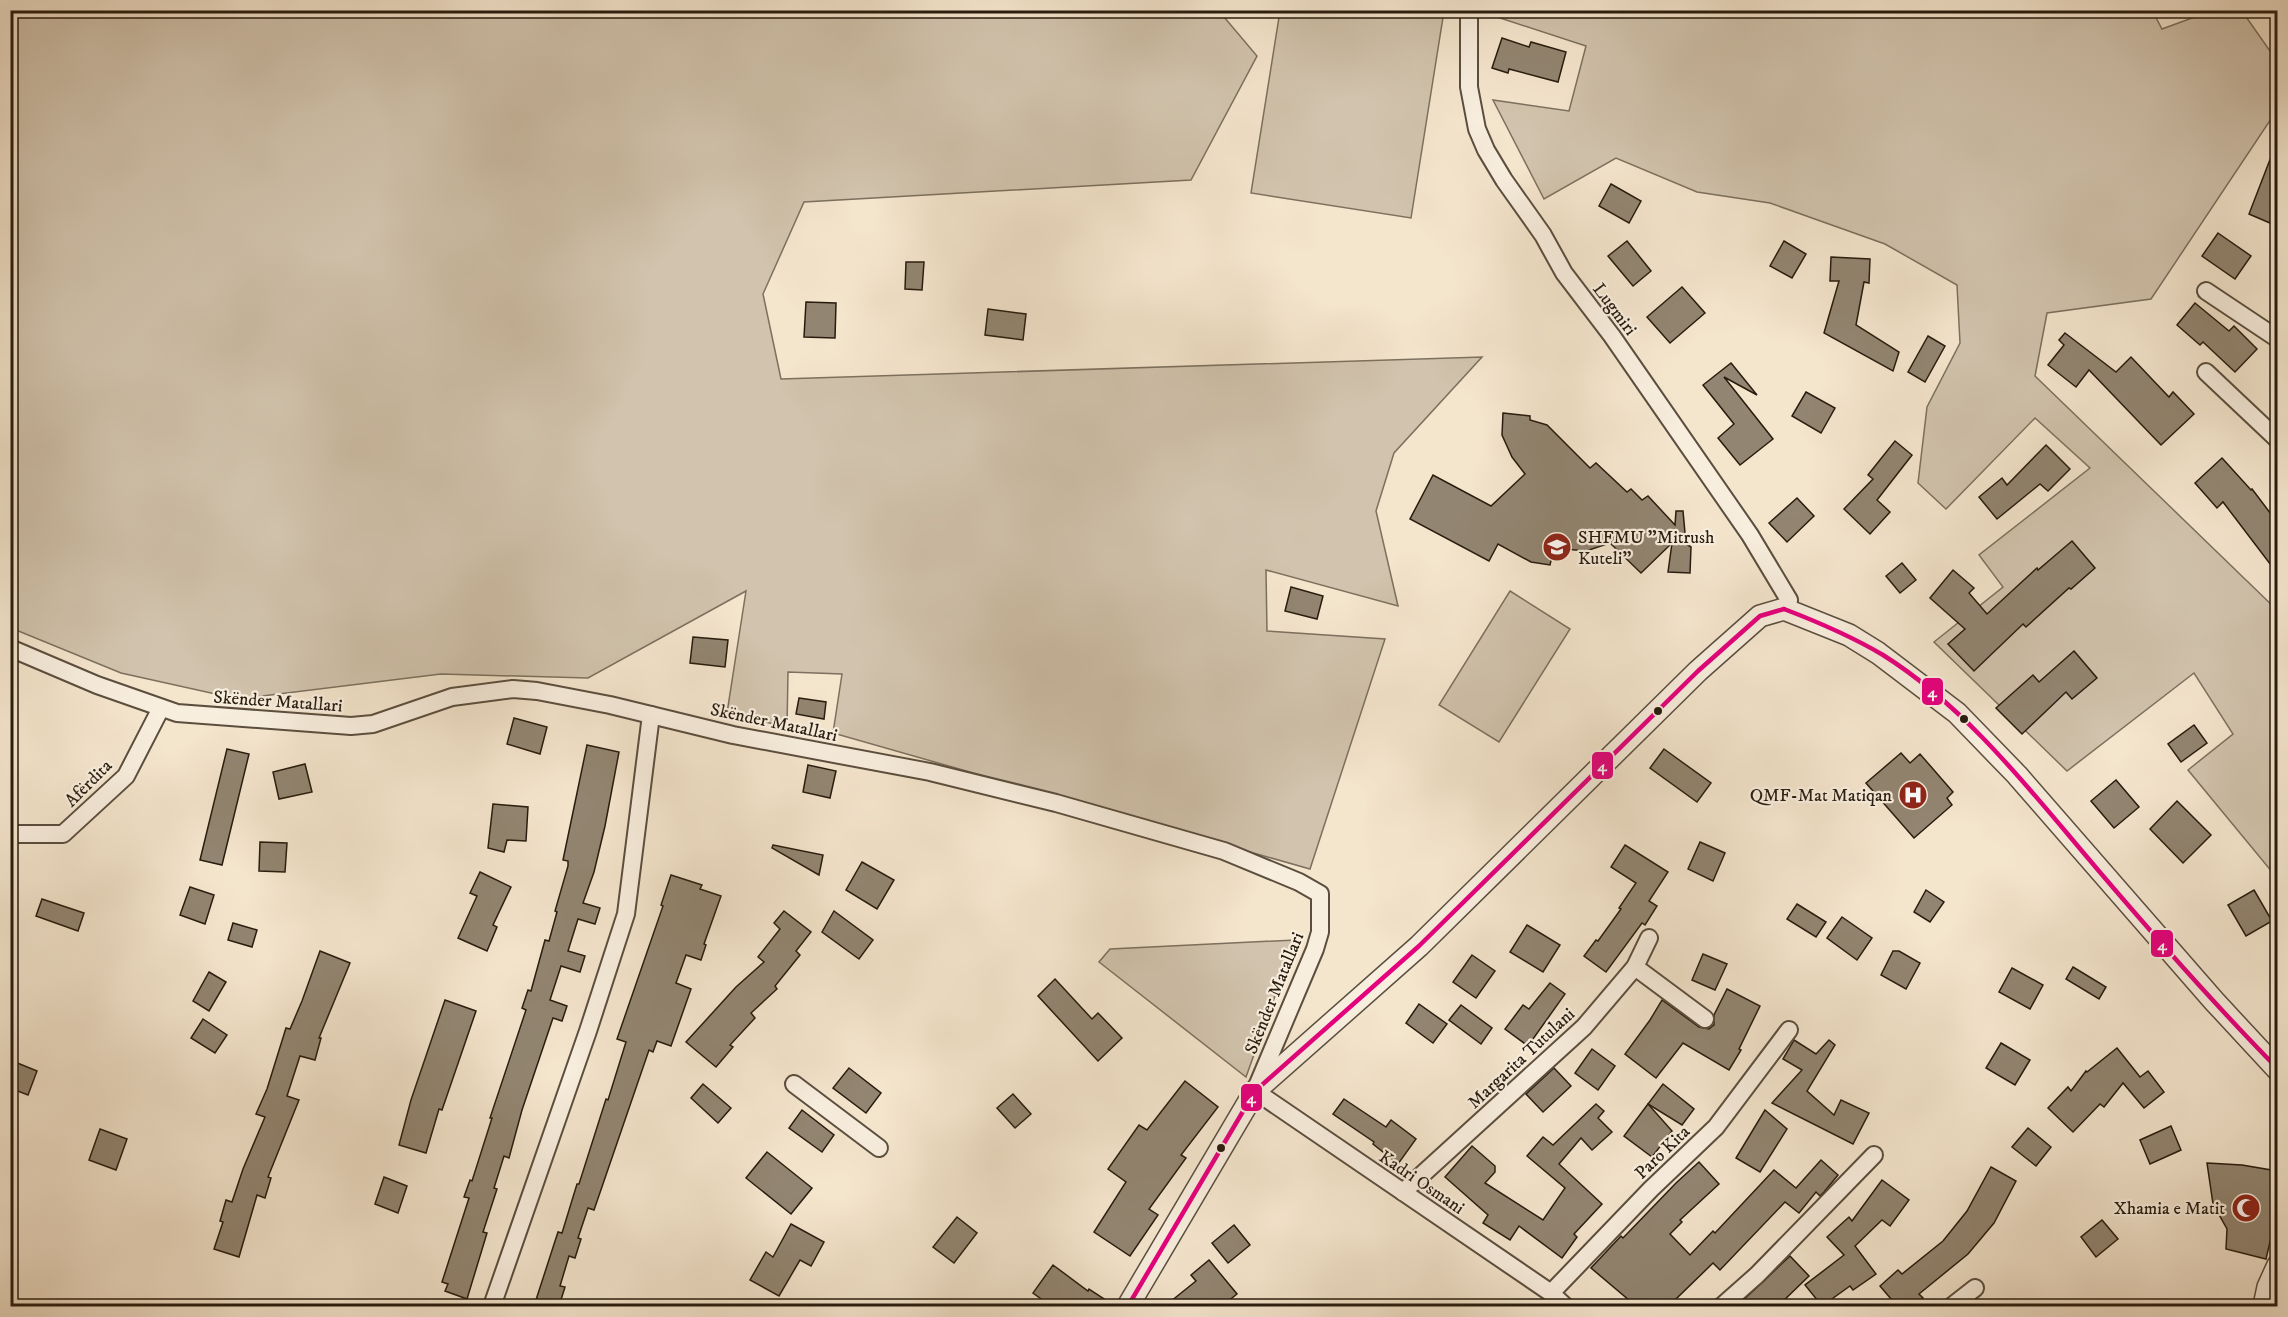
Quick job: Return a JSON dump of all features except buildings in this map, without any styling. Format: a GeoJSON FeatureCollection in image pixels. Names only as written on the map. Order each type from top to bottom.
{"type":"FeatureCollection","features":[{"type":"Feature","properties":{"kind":"street","name":"Lugmiri"},"geometry":{"type":"LineString","coordinates":[[1469,10],[1469,87],[1477,129],[1486,150],[1543,235],[1564,273],[1612,336],[1750,535],[1789,600],[1784,609]]}},
{"type":"Feature","properties":{"kind":"street"},"geometry":{"type":"LineString","coordinates":[[2206,291],[2277,339]]}},
{"type":"Feature","properties":{"kind":"street"},"geometry":{"type":"LineString","coordinates":[[2206,372],[2277,440]]}},
{"type":"Feature","properties":{"kind":"street"},"geometry":{"type":"LineString","coordinates":[[1128,1306],[1255,1091],[1419,946],[1698,671],[1760,616],[1784,609],[1849,635],[1878,653],[1957,713],[2017,775],[2206,993],[2277,1070]]}},
{"type":"Feature","properties":{"kind":"street","name":"Skënder Matallari"},"geometry":{"type":"LineString","coordinates":[[10,648],[161,708],[177,713],[213,717],[351,726],[373,724],[452,697],[513,689],[610,705],[744,738],[930,772],[1113,818],[1224,852],[1299,882],[1320,894],[1320,932],[1315,949],[1255,1091]]}},
{"type":"Feature","properties":{"kind":"street","name":"Afërdita"},"geometry":{"type":"LineString","coordinates":[[10,834],[63,834],[126,776],[161,708]]}},
{"type":"Feature","properties":{"kind":"street"},"geometry":{"type":"LineString","coordinates":[[492,1306],[588,1031],[626,914],[651,715]]}},
{"type":"Feature","properties":{"kind":"street","name":"Margarita Tutulani"},"geometry":{"type":"LineString","coordinates":[[1403,1192],[1584,1027],[1635,967],[1649,938]]}},
{"type":"Feature","properties":{"kind":"street"},"geometry":{"type":"LineString","coordinates":[[1635,967],[1705,1019]]}},
{"type":"Feature","properties":{"kind":"street","name":"Paro Kita"},"geometry":{"type":"LineString","coordinates":[[1551,1293],[1651,1189],[1716,1127],[1789,1030]]}},
{"type":"Feature","properties":{"kind":"street"},"geometry":{"type":"LineString","coordinates":[[794,1084],[879,1148]]}},
{"type":"Feature","properties":{"kind":"street","name":"Kadri Osmani"},"geometry":{"type":"LineString","coordinates":[[1255,1091],[1551,1293],[1565,1306]]}},
{"type":"Feature","properties":{"kind":"street"},"geometry":{"type":"LineString","coordinates":[[1722,1306],[1757,1275],[1874,1155]]}},
{"type":"Feature","properties":{"kind":"street"},"geometry":{"type":"LineString","coordinates":[[2264,1306],[2268,1287],[2277,1265]]}},
{"type":"Feature","properties":{"kind":"street"},"geometry":{"type":"LineString","coordinates":[[1952,1306],[1975,1288]]}},
{"type":"Feature","properties":{"kind":"shaded area"},"geometry":{"type":"Polygon","coordinates":[[[2152,10],[2162,29],[2211,11],[2242,11],[2277,61],[2277,110],[2151,299],[2047,313],[2035,376],[2277,610],[2277,878],[2188,770],[2233,734],[2194,673],[2067,771],[1934,642],[2003,587],[1979,555],[2090,468],[2035,418],[1946,509],[1918,483],[1927,407],[1960,343],[1957,285],[1885,244],[1770,203],[1697,192],[1616,158],[1544,199],[1493,100],[1569,111],[1586,46],[1494,16],[1495,11],[2152,10]]]}},
{"type":"Feature","properties":{"kind":"shaded area"},"geometry":{"type":"Polygon","coordinates":[[[10,11],[1219,11],[1257,56],[1191,180],[804,202],[763,294],[781,379],[1482,357],[1394,453],[1376,511],[1398,606],[1266,570],[1267,631],[1385,639],[1310,869],[833,733],[842,674],[788,672],[787,727],[727,713],[746,591],[588,678],[441,674],[238,699],[121,673],[11,628],[10,11]]]}},
{"type":"Feature","properties":{"kind":"shaded area"},"geometry":{"type":"Polygon","coordinates":[[[1280,11],[1444,11],[1411,218],[1251,193],[1280,11]]]}},
{"type":"Feature","properties":{"kind":"shaded area"},"geometry":{"type":"Polygon","coordinates":[[[1510,591],[1570,629],[1499,742],[1439,705],[1510,591]]]}},
{"type":"Feature","properties":{"kind":"shaded area"},"geometry":{"type":"Polygon","coordinates":[[[1295,940],[1246,1077],[1099,962],[1110,949],[1295,940]]]}},
{"type":"Feature","properties":{"kind":"transit line","name":"4"},"geometry":{"type":"LineString","coordinates":[[1784,609],[1834,630],[1883,655],[1944,701],[1972,727],[2024,783],[2164,946],[2278,1069]]}},
{"type":"Feature","properties":{"kind":"transit line","name":"4"},"geometry":{"type":"LineString","coordinates":[[1128,1306],[1255,1091],[1419,946],[1698,671],[1760,616],[1784,609]]}},
{"type":"Feature","properties":{"kind":"place","name":"SHFMU \"Mitrush Kuteli\""},"geometry":{"type":"Point","coordinates":[1557,547]}},
{"type":"Feature","properties":{"kind":"place","name":"QMF-Mat Matiqan"},"geometry":{"type":"Point","coordinates":[1913,795]}},
{"type":"Feature","properties":{"kind":"place","name":"Xhamia e Matit"},"geometry":{"type":"Point","coordinates":[2246,1208]}}]}
